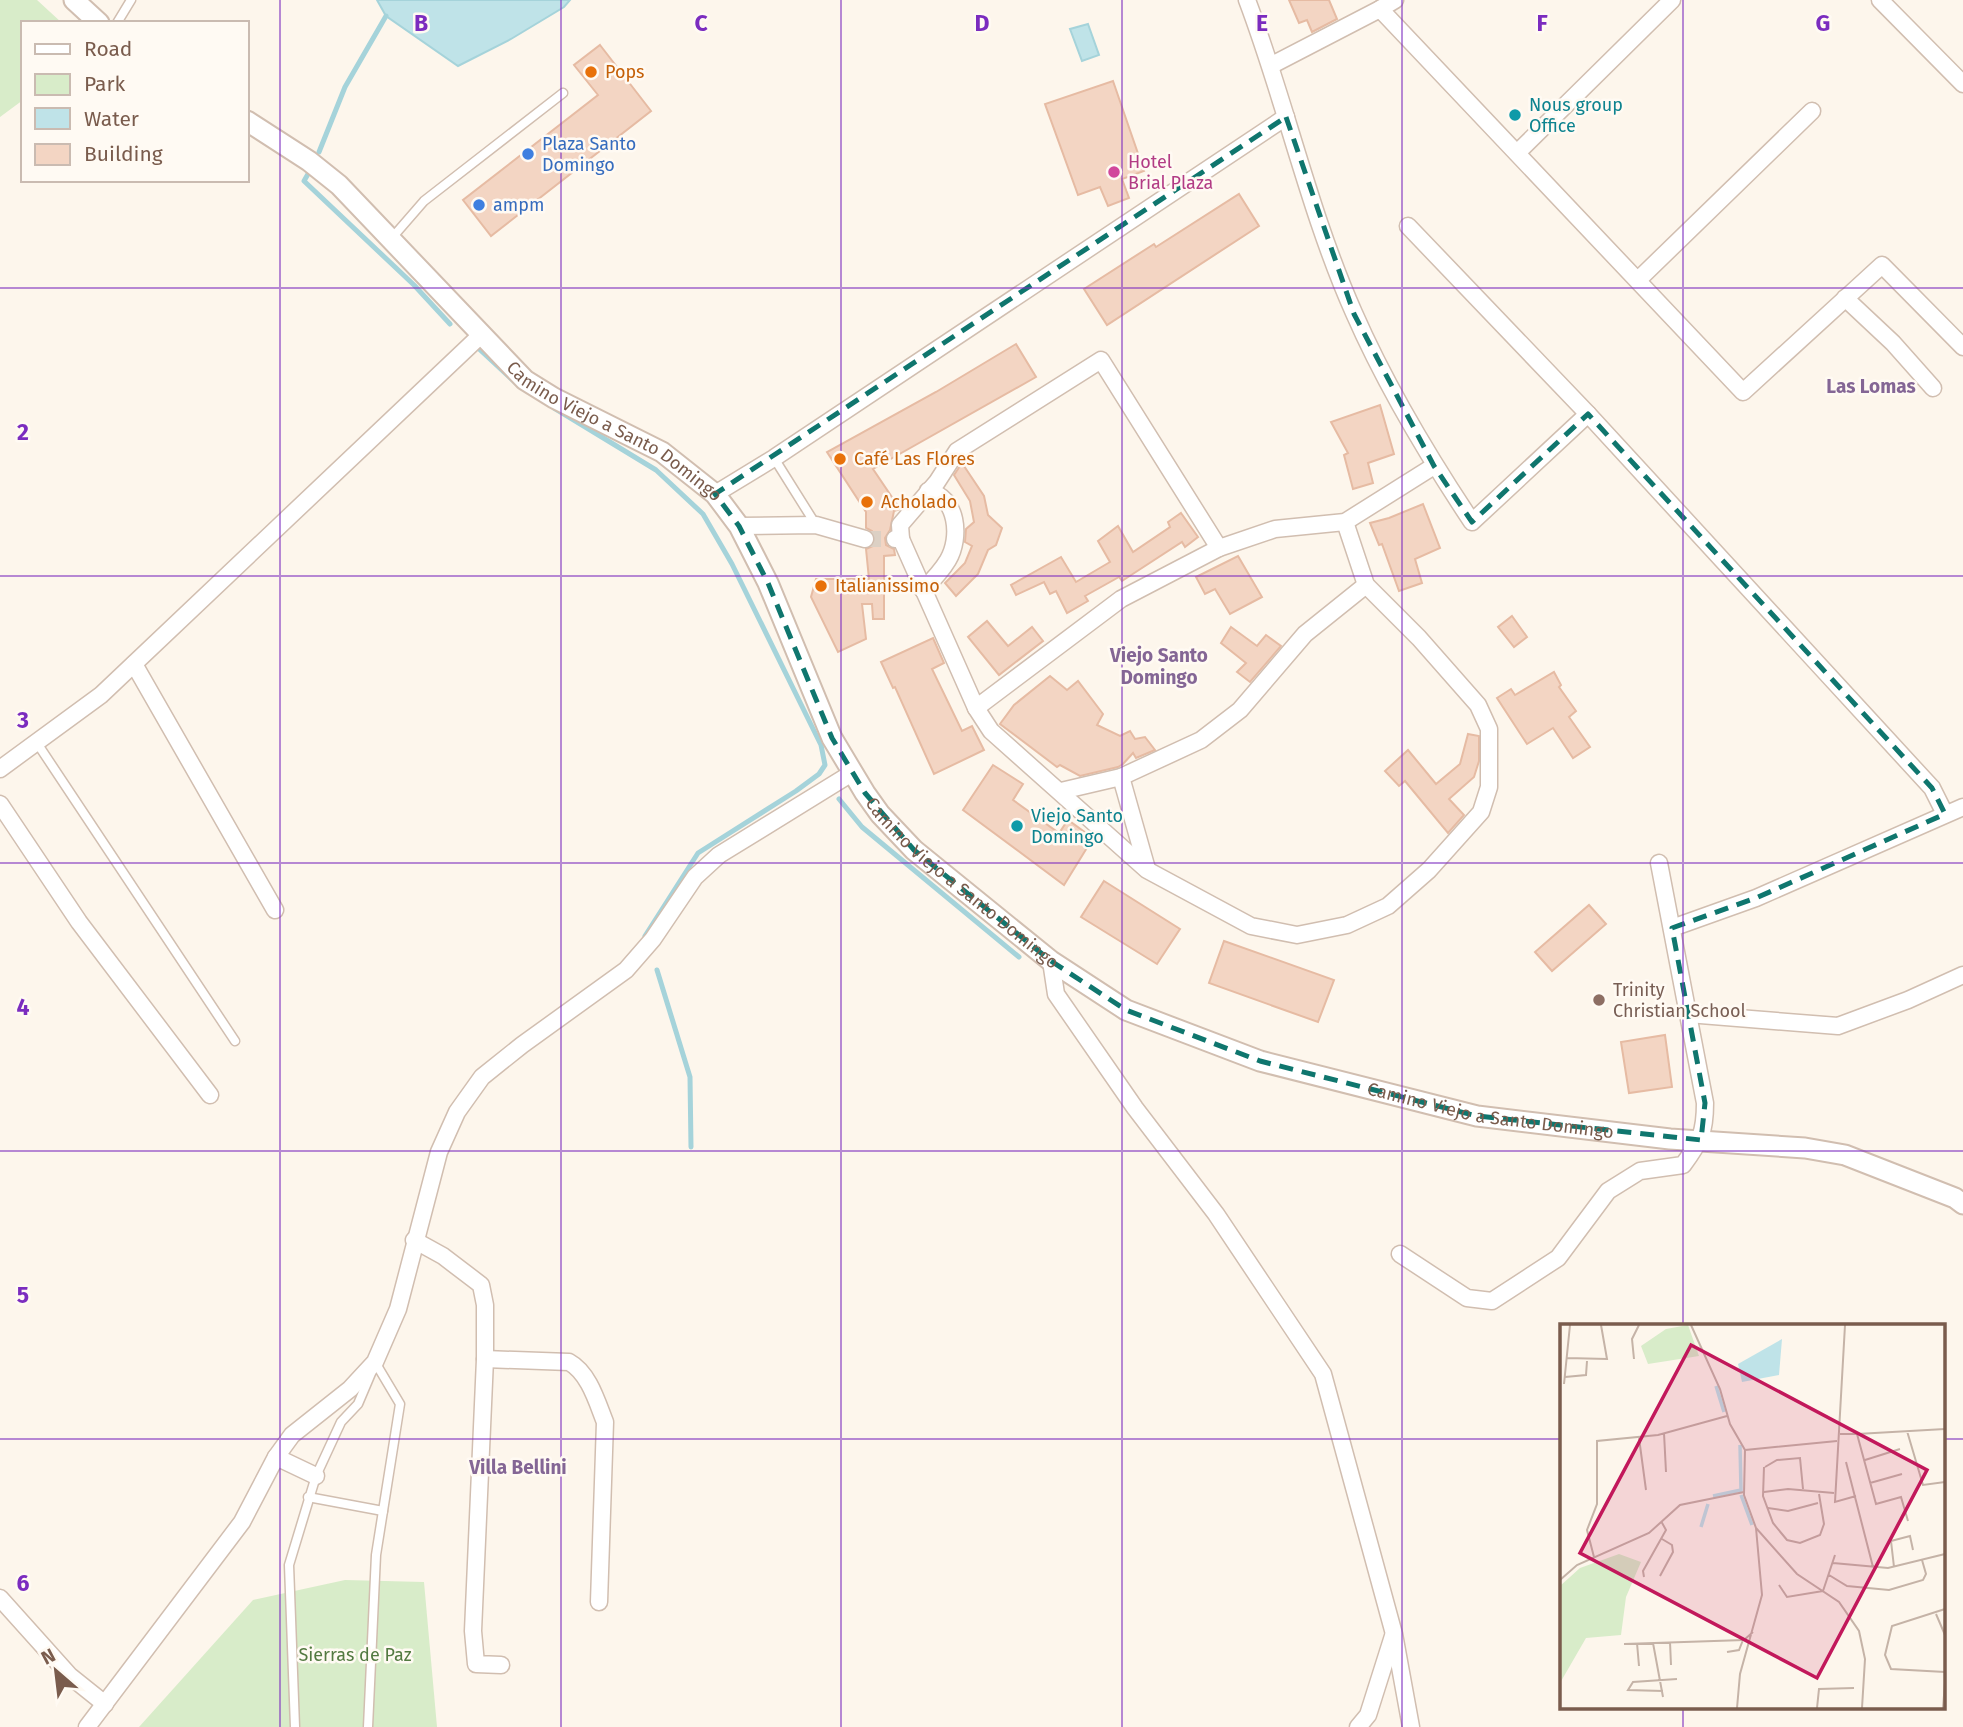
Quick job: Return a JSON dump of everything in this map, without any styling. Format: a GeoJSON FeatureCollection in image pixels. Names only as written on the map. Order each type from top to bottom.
{"type":"FeatureCollection","features":[{"type":"Feature","properties":{"kind":"street"},"geometry":{"type":"LineString","coordinates":[[74,0],[97,21]]}},
{"type":"Feature","properties":{"kind":"street"},"geometry":{"type":"LineString","coordinates":[[1247,0],[1272,65],[1328,246],[1354,314],[1434,466],[1472,522],[1588,414]]}},
{"type":"Feature","properties":{"kind":"street"},"geometry":{"type":"LineString","coordinates":[[1272,65],[1395,0]]}},
{"type":"Feature","properties":{"kind":"street"},"geometry":{"type":"LineString","coordinates":[[1517,153],[1672,0]]}},
{"type":"Feature","properties":{"kind":"street"},"geometry":{"type":"LineString","coordinates":[[1880,0],[1963,84]]}},
{"type":"Feature","properties":{"kind":"street"},"geometry":{"type":"LineString","coordinates":[[1380,9],[1743,392],[1882,265],[1963,347]]}},
{"type":"Feature","properties":{"kind":"street"},"geometry":{"type":"LineString","coordinates":[[1638,280],[1812,111]]}},
{"type":"Feature","properties":{"kind":"street"},"geometry":{"type":"LineString","coordinates":[[715,494],[774,458],[1286,117]]}},
{"type":"Feature","properties":{"kind":"street","name":"Camino Viejo a Santo Domingo"},"geometry":{"type":"LineString","coordinates":[[248,122],[309,161],[339,185],[525,380],[554,398],[662,452],[715,494],[739,526],[768,583],[832,738],[852,774],[880,814],[914,850],[1051,961],[1126,1010],[1260,1062],[1477,1116],[1670,1139],[1805,1148],[1845,1155],[1963,1203]]}},
{"type":"Feature","properties":{"kind":"street"},"geometry":{"type":"LineString","coordinates":[[1408,226],[1588,414],[1932,788],[1945,814]]}},
{"type":"Feature","properties":{"kind":"street"},"geometry":{"type":"LineString","coordinates":[[1845,298],[1892,343],[1933,388]]}},
{"type":"Feature","properties":{"kind":"street"},"geometry":{"type":"LineString","coordinates":[[0,769],[100,695],[482,334]]}},
{"type":"Feature","properties":{"kind":"street"},"geometry":{"type":"LineString","coordinates":[[1219,548],[1101,360],[957,451],[900,525],[898,539],[976,708],[991,731],[1147,870],[1251,926],[1297,936],[1347,925],[1388,906],[1429,870],[1481,812],[1489,787],[1489,729],[1478,705],[1419,638],[1366,585],[1345,522]]}},
{"type":"Feature","properties":{"kind":"street"},"geometry":{"type":"LineString","coordinates":[[976,708],[1121,599],[1219,548],[1275,529],[1345,522],[1434,466]]}},
{"type":"Feature","properties":{"kind":"street"},"geometry":{"type":"LineString","coordinates":[[923,590],[936,578],[950,557],[955,528],[951,507],[937,493],[928,491]]}},
{"type":"Feature","properties":{"kind":"street"},"geometry":{"type":"LineString","coordinates":[[739,526],[816,525],[865,539]]}},
{"type":"Feature","properties":{"kind":"street"},"geometry":{"type":"LineString","coordinates":[[1061,791],[1121,777],[1200,740],[1240,710],[1305,634],[1366,585]]}},
{"type":"Feature","properties":{"kind":"street"},"geometry":{"type":"LineString","coordinates":[[134,664],[275,910]]}},
{"type":"Feature","properties":{"kind":"street"},"geometry":{"type":"LineString","coordinates":[[87,1727],[242,1522],[276,1457],[292,1435],[350,1389],[375,1362],[398,1309],[439,1152],[457,1112],[482,1077],[626,970],[653,939],[695,877],[719,855],[852,774]]}},
{"type":"Feature","properties":{"kind":"street"},"geometry":{"type":"LineString","coordinates":[[1121,777],[1147,870]]}},
{"type":"Feature","properties":{"kind":"street"},"geometry":{"type":"LineString","coordinates":[[0,804],[79,922],[210,1095]]}},
{"type":"Feature","properties":{"kind":"street"},"geometry":{"type":"LineString","coordinates":[[1672,928],[1756,898],[1963,807]]}},
{"type":"Feature","properties":{"kind":"street"},"geometry":{"type":"LineString","coordinates":[[1400,1254],[1467,1298],[1492,1301],[1558,1258],[1608,1191],[1640,1171],[1683,1165],[1701,1140],[1705,1125],[1704,1103],[1659,863]]}},
{"type":"Feature","properties":{"kind":"street"},"geometry":{"type":"LineString","coordinates":[[1051,961],[1056,994],[1135,1108],[1216,1214],[1323,1374],[1394,1634],[1411,1727]]}},
{"type":"Feature","properties":{"kind":"street"},"geometry":{"type":"LineString","coordinates":[[1688,1014],[1838,1026],[1908,1000],[1963,975]]}},
{"type":"Feature","properties":{"kind":"street"},"geometry":{"type":"LineString","coordinates":[[414,1240],[443,1256],[481,1284],[485,1305],[485,1359],[473,1631],[476,1664],[501,1665]]}},
{"type":"Feature","properties":{"kind":"street"},"geometry":{"type":"LineString","coordinates":[[485,1359],[569,1362],[579,1368],[597,1401],[605,1422],[599,1602]]}},
{"type":"Feature","properties":{"kind":"street"},"geometry":{"type":"LineString","coordinates":[[276,1457],[316,1476]]}},
{"type":"Feature","properties":{"kind":"street"},"geometry":{"type":"LineString","coordinates":[[0,1598],[70,1676],[105,1704]]}},
{"type":"Feature","properties":{"kind":"street"},"geometry":{"type":"LineString","coordinates":[[1357,1727],[1367,1715],[1394,1634]]}},
{"type":"Feature","properties":{"kind":"lane"},"geometry":{"type":"LineString","coordinates":[[118,21],[131,0]]}},
{"type":"Feature","properties":{"kind":"lane"},"geometry":{"type":"LineString","coordinates":[[391,239],[424,201],[563,93]]}},
{"type":"Feature","properties":{"kind":"lane"},"geometry":{"type":"LineString","coordinates":[[774,458],[816,525]]}},
{"type":"Feature","properties":{"kind":"lane"},"geometry":{"type":"LineString","coordinates":[[37,743],[235,1041]]}},
{"type":"Feature","properties":{"kind":"lane"},"geometry":{"type":"LineString","coordinates":[[295,1727],[289,1565],[316,1476],[341,1422],[363,1396],[375,1362]]}},
{"type":"Feature","properties":{"kind":"lane"},"geometry":{"type":"LineString","coordinates":[[368,1727],[376,1555],[400,1404],[375,1362]]}},
{"type":"Feature","properties":{"kind":"lane"},"geometry":{"type":"LineString","coordinates":[[308,1497],[383,1511]]}},
{"type":"Feature","properties":{"kind":"highlighted area"},"geometry":{"type":"Polygon","coordinates":[[[1286,117],[1354,314],[1434,466],[1472,522],[1588,414],[1932,788],[1945,814],[1756,898],[1672,928],[1705,1103],[1701,1140],[1477,1116],[1260,1061],[1126,1010],[1051,961],[914,850],[865,793],[832,738],[768,583],[739,526],[715,494],[1286,117]]]}},
{"type":"Feature","properties":{"kind":"green space"},"geometry":{"type":"Polygon","coordinates":[[[0,0],[37,0],[60,21],[21,21],[21,101],[0,117],[0,0]]]}},
{"type":"Feature","properties":{"kind":"green space","name":"Sierras de Paz"},"geometry":{"type":"Polygon","coordinates":[[[345,1580],[424,1582],[437,1727],[139,1727],[253,1600],[345,1580]]]}},
{"type":"Feature","properties":{"kind":"water"},"geometry":{"type":"Polygon","coordinates":[[[377,0],[570,0],[564,7],[511,39],[458,66],[386,16],[377,0]]]}},
{"type":"Feature","properties":{"kind":"water"},"geometry":{"type":"Polygon","coordinates":[[[1088,24],[1099,55],[1082,61],[1070,29],[1088,24]]]}},
{"type":"Feature","properties":{"kind":"building"},"geometry":{"type":"Polygon","coordinates":[[[1289,0],[1329,0],[1337,19],[1312,32],[1307,20],[1299,23],[1289,0]]]}},
{"type":"Feature","properties":{"kind":"building"},"geometry":{"type":"Polygon","coordinates":[[[600,45],[651,111],[491,236],[463,200],[598,95],[574,65],[600,45]]]}},
{"type":"Feature","properties":{"kind":"building"},"geometry":{"type":"Polygon","coordinates":[[[1113,81],[1144,171],[1122,179],[1129,198],[1108,206],[1100,187],[1078,195],[1045,104],[1113,81]]]}},
{"type":"Feature","properties":{"kind":"building"},"geometry":{"type":"Polygon","coordinates":[[[1239,194],[1259,226],[1107,325],[1084,289],[1239,194]]]}},
{"type":"Feature","properties":{"kind":"building"},"geometry":{"type":"Polygon","coordinates":[[[1016,344],[1036,377],[873,469],[900,509],[894,511],[890,530],[885,538],[886,545],[894,549],[895,555],[884,556],[884,619],[873,619],[872,604],[862,604],[866,639],[838,652],[811,597],[816,579],[869,579],[866,549],[873,546],[875,537],[872,531],[866,528],[866,512],[827,452],[1016,344]]]}},
{"type":"Feature","properties":{"kind":"building"},"geometry":{"type":"Polygon","coordinates":[[[1380,405],[1394,454],[1368,463],[1373,483],[1353,489],[1344,455],[1348,453],[1331,422],[1380,405]]]}},
{"type":"Feature","properties":{"kind":"building"},"geometry":{"type":"Polygon","coordinates":[[[962,463],[984,496],[988,515],[1002,528],[996,545],[988,550],[978,574],[956,596],[945,583],[965,563],[972,546],[965,542],[966,529],[974,522],[970,501],[954,475],[962,463]]]}},
{"type":"Feature","properties":{"kind":"building"},"geometry":{"type":"Polygon","coordinates":[[[1423,504],[1440,548],[1415,559],[1422,583],[1399,591],[1382,544],[1379,545],[1370,523],[1423,504]]]}},
{"type":"Feature","properties":{"kind":"building"},"geometry":{"type":"Polygon","coordinates":[[[1181,513],[1198,537],[1185,547],[1182,542],[1122,581],[1119,577],[1085,596],[1088,601],[1067,613],[1056,591],[1050,594],[1044,582],[1016,595],[1011,585],[1061,557],[1076,582],[1110,562],[1098,541],[1118,526],[1133,552],[1170,527],[1168,522],[1181,513]]]}},
{"type":"Feature","properties":{"kind":"building","name":"Viejo Santo Domingo"},"geometry":{"type":"Polygon","coordinates":[[[1238,556],[1262,597],[1230,614],[1215,589],[1205,594],[1196,577],[1238,556]]]}},
{"type":"Feature","properties":{"kind":"building"},"geometry":{"type":"Polygon","coordinates":[[[1512,616],[1527,637],[1514,647],[1498,627],[1512,616]]]}},
{"type":"Feature","properties":{"kind":"building"},"geometry":{"type":"Polygon","coordinates":[[[987,621],[1008,646],[1032,627],[1043,641],[999,675],[968,637],[987,621]]]}},
{"type":"Feature","properties":{"kind":"building","name":"Viejo Santo Domingo"},"geometry":{"type":"Polygon","coordinates":[[[1231,627],[1257,646],[1266,635],[1281,646],[1250,682],[1237,672],[1246,663],[1221,643],[1231,627]]]}},
{"type":"Feature","properties":{"kind":"building"},"geometry":{"type":"Polygon","coordinates":[[[933,638],[944,663],[932,669],[962,731],[972,726],[984,750],[934,774],[881,662],[933,638]]]}},
{"type":"Feature","properties":{"kind":"building"},"geometry":{"type":"Polygon","coordinates":[[[1554,672],[1561,685],[1559,687],[1576,711],[1569,717],[1590,747],[1573,758],[1553,728],[1527,744],[1497,698],[1511,689],[1515,695],[1554,672]]]}},
{"type":"Feature","properties":{"kind":"building"},"geometry":{"type":"Polygon","coordinates":[[[1050,676],[1067,690],[1078,681],[1103,714],[1097,725],[1120,736],[1130,731],[1135,739],[1145,737],[1155,750],[1136,758],[1133,753],[1118,767],[1080,776],[1060,765],[1057,767],[1000,724],[1014,705],[1050,676]]]}},
{"type":"Feature","properties":{"kind":"building"},"geometry":{"type":"Polygon","coordinates":[[[1468,734],[1479,736],[1479,761],[1474,777],[1449,799],[1464,815],[1448,833],[1405,781],[1399,786],[1385,771],[1408,750],[1436,784],[1460,764],[1468,734]]]}},
{"type":"Feature","properties":{"kind":"building","name":"Viejo Santo Domingo"},"geometry":{"type":"Polygon","coordinates":[[[993,765],[1023,784],[1013,800],[1059,833],[1068,820],[1093,838],[1064,885],[963,810],[993,765]]]}},
{"type":"Feature","properties":{"kind":"building"},"geometry":{"type":"Polygon","coordinates":[[[1104,881],[1180,929],[1157,964],[1081,917],[1104,881]]]}},
{"type":"Feature","properties":{"kind":"building"},"geometry":{"type":"Polygon","coordinates":[[[1589,905],[1606,924],[1552,971],[1535,952],[1589,905]]]}},
{"type":"Feature","properties":{"kind":"building"},"geometry":{"type":"Polygon","coordinates":[[[1224,941],[1334,980],[1318,1022],[1209,983],[1224,941]]]}},
{"type":"Feature","properties":{"kind":"building"},"geometry":{"type":"Polygon","coordinates":[[[1665,1035],[1672,1087],[1629,1093],[1621,1042],[1665,1035]]]}},
{"type":"Feature","properties":{"kind":"waterway"},"geometry":{"type":"LineString","coordinates":[[319,152],[345,87],[386,16]]}},
{"type":"Feature","properties":{"kind":"waterway"},"geometry":{"type":"LineString","coordinates":[[308,174],[304,181],[414,285],[450,324]]}},
{"type":"Feature","properties":{"kind":"waterway"},"geometry":{"type":"LineString","coordinates":[[477,347],[519,386]]}},
{"type":"Feature","properties":{"kind":"waterway"},"geometry":{"type":"LineString","coordinates":[[554,408],[656,470],[703,514],[732,564],[821,745],[825,765],[819,774],[796,791],[698,853],[645,936]]}},
{"type":"Feature","properties":{"kind":"waterway"},"geometry":{"type":"LineString","coordinates":[[839,799],[862,827],[1019,957]]}},
{"type":"Feature","properties":{"kind":"waterway"},"geometry":{"type":"LineString","coordinates":[[657,970],[690,1077],[691,1147]]}},
{"type":"Feature","properties":{"kind":"tunnel"},"geometry":{"type":"LineString","coordinates":[[865,539],[895,539]]}},
{"type":"Feature","properties":{"kind":"place","name":"Pops"},"geometry":{"type":"Point","coordinates":[591,72]}},
{"type":"Feature","properties":{"kind":"place","name":"Nous group Office"},"geometry":{"type":"Point","coordinates":[1515,115]}},
{"type":"Feature","properties":{"kind":"place","name":"Plaza Santo Domingo"},"geometry":{"type":"Point","coordinates":[528,154]}},
{"type":"Feature","properties":{"kind":"place","name":"Hotel Brial Plaza"},"geometry":{"type":"Point","coordinates":[1114,172]}},
{"type":"Feature","properties":{"kind":"place","name":"ampm"},"geometry":{"type":"Point","coordinates":[479,205]}},
{"type":"Feature","properties":{"kind":"place","name":"Café Las Flores"},"geometry":{"type":"Point","coordinates":[840,459]}},
{"type":"Feature","properties":{"kind":"place","name":"Acholado"},"geometry":{"type":"Point","coordinates":[867,502]}},
{"type":"Feature","properties":{"kind":"place","name":"Italianissimo"},"geometry":{"type":"Point","coordinates":[821,586]}},
{"type":"Feature","properties":{"kind":"place","name":"Viejo Santo Domingo"},"geometry":{"type":"Point","coordinates":[1017,826]}},
{"type":"Feature","properties":{"kind":"place","name":"Trinity Christian School"},"geometry":{"type":"Point","coordinates":[1599,1000]}},
{"type":"Feature","properties":{"kind":"district","name":"Las Lomas"},"geometry":{"type":"Point","coordinates":[1871,386]}},
{"type":"Feature","properties":{"kind":"district","name":"Viejo Santo Domingo"},"geometry":{"type":"Point","coordinates":[1159,666]}},
{"type":"Feature","properties":{"kind":"district","name":"Villa Bellini"},"geometry":{"type":"Point","coordinates":[518,1467]}}]}
